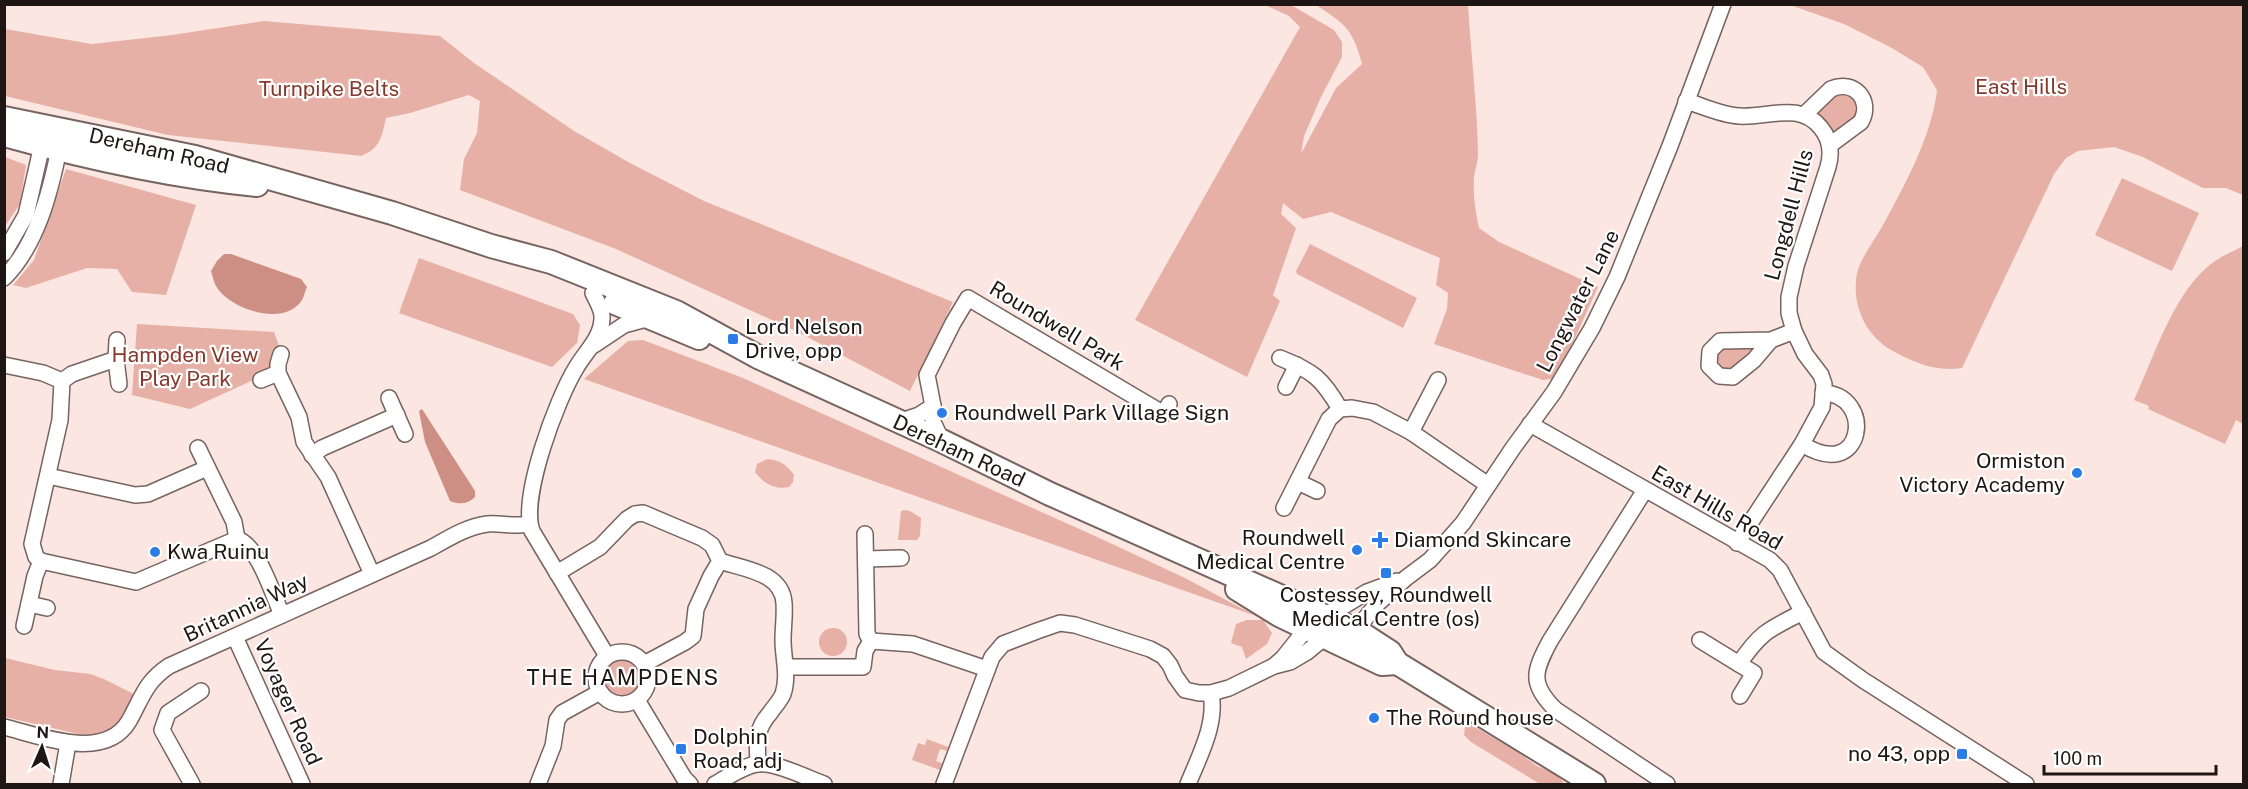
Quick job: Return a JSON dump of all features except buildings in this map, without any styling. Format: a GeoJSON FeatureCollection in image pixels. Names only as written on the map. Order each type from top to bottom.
{"type":"FeatureCollection","features":[{"type":"Feature","properties":{"kind":"highway","name":"Dereham Road"},"geometry":{"type":"LineString","coordinates":[[4,118],[52,141]]}},
{"type":"Feature","properties":{"kind":"highway","name":"Dereham Road"},"geometry":{"type":"LineString","coordinates":[[4,135],[52,141],[190,178],[312,191],[551,262],[694,320],[760,358],[942,441],[1050,494],[1159,542],[1382,664],[1397,663]]}},
{"type":"Feature","properties":{"kind":"highway","name":"Dereham Road"},"geometry":{"type":"LineString","coordinates":[[491,246],[693,336],[760,358]]}},
{"type":"Feature","properties":{"kind":"highway","name":"Dereham Road"},"geometry":{"type":"LineString","coordinates":[[1318,627],[1356,630],[1379,642],[1390,652],[1397,663],[1561,766],[1594,784]]}},
{"type":"Feature","properties":{"kind":"street","name":"Longwater Lane"},"geometry":{"type":"LineString","coordinates":[[1356,630],[1370,610],[1430,560],[1457,530],[1554,392],[1609,294],[1647,204],[1724,4]]}},
{"type":"Feature","properties":{"kind":"street","name":"Longdell Hills"},"geometry":{"type":"LineString","coordinates":[[1823,393],[1824,384],[1821,375],[1805,354],[1794,331],[1789,313],[1790,290],[1796,266],[1831,158],[1830,145],[1819,125],[1804,115],[1831,89],[1849,86],[1859,93],[1865,103],[1864,116],[1862,122],[1830,145]]}},
{"type":"Feature","properties":{"kind":"street"},"geometry":{"type":"LineString","coordinates":[[1686,101],[1737,116],[1787,112],[1804,115]]}},
{"type":"Feature","properties":{"kind":"street"},"geometry":{"type":"LineString","coordinates":[[4,253],[20,228],[52,141]]}},
{"type":"Feature","properties":{"kind":"street"},"geometry":{"type":"LineString","coordinates":[[4,278],[15,267],[34,233],[47,198],[52,141]]}},
{"type":"Feature","properties":{"kind":"street"},"geometry":{"type":"LineString","coordinates":[[593,293],[601,310],[600,330],[576,368],[560,401],[531,490],[529,524],[607,656]]}},
{"type":"Feature","properties":{"kind":"street","name":"Roundwell Park"},"geometry":{"type":"LineString","coordinates":[[942,441],[933,422],[933,406],[927,375],[968,298],[1163,415]]}},
{"type":"Feature","properties":{"kind":"street"},"geometry":{"type":"LineString","coordinates":[[591,347],[624,325],[650,318]]}},
{"type":"Feature","properties":{"kind":"street"},"geometry":{"type":"LineString","coordinates":[[1771,340],[1794,331]]}},
{"type":"Feature","properties":{"kind":"street"},"geometry":{"type":"LineString","coordinates":[[117,340],[116,359],[119,384]]}},
{"type":"Feature","properties":{"kind":"street"},"geometry":{"type":"LineString","coordinates":[[281,354],[278,373],[299,417],[304,442],[328,477],[372,574]]}},
{"type":"Feature","properties":{"kind":"street"},"geometry":{"type":"LineString","coordinates":[[1280,358],[1320,379],[1340,408]]}},
{"type":"Feature","properties":{"kind":"street"},"geometry":{"type":"LineString","coordinates":[[62,381],[72,374],[116,359]]}},
{"type":"Feature","properties":{"kind":"street"},"geometry":{"type":"LineString","coordinates":[[4,365],[62,381]]}},
{"type":"Feature","properties":{"kind":"street"},"geometry":{"type":"LineString","coordinates":[[1286,387],[1297,365]]}},
{"type":"Feature","properties":{"kind":"street"},"geometry":{"type":"LineString","coordinates":[[261,380],[278,373]]}},
{"type":"Feature","properties":{"kind":"street"},"geometry":{"type":"LineString","coordinates":[[1411,432],[1438,380]]}},
{"type":"Feature","properties":{"kind":"street"},"geometry":{"type":"LineString","coordinates":[[62,381],[60,420],[32,544],[36,557],[41,561],[136,582],[237,539],[243,541],[254,552],[282,615]]}},
{"type":"Feature","properties":{"kind":"street"},"geometry":{"type":"LineString","coordinates":[[1737,543],[1802,444],[1822,407],[1823,393],[1831,393],[1841,399],[1855,414],[1857,431],[1846,450],[1833,455],[1813,452],[1802,444]]}},
{"type":"Feature","properties":{"kind":"street"},"geometry":{"type":"LineString","coordinates":[[389,398],[405,434]]}},
{"type":"Feature","properties":{"kind":"street"},"geometry":{"type":"LineString","coordinates":[[898,422],[919,415],[933,406]]}},
{"type":"Feature","properties":{"kind":"street"},"geometry":{"type":"LineString","coordinates":[[1284,508],[1329,419],[1340,408],[1372,412],[1411,432],[1488,485]]}},
{"type":"Feature","properties":{"kind":"street"},"geometry":{"type":"LineString","coordinates":[[312,455],[322,448],[397,415]]}},
{"type":"Feature","properties":{"kind":"street","name":"East Hills Road"},"geometry":{"type":"LineString","coordinates":[[1530,424],[1770,560],[1780,570],[1824,652],[1863,680],[2026,784]]}},
{"type":"Feature","properties":{"kind":"street"},"geometry":{"type":"LineString","coordinates":[[198,447],[234,522],[237,539]]}},
{"type":"Feature","properties":{"kind":"street"},"geometry":{"type":"LineString","coordinates":[[48,476],[135,495],[148,494],[207,468]]}},
{"type":"Feature","properties":{"kind":"street"},"geometry":{"type":"LineString","coordinates":[[1298,482],[1317,491]]}},
{"type":"Feature","properties":{"kind":"street"},"geometry":{"type":"LineString","coordinates":[[1645,490],[1550,641],[1536,666],[1536,684],[1544,699],[1556,710],[1667,784]]}},
{"type":"Feature","properties":{"kind":"street"},"geometry":{"type":"LineString","coordinates":[[557,573],[600,547],[627,519],[643,513],[712,545],[720,561],[765,575],[775,582],[784,601],[783,642],[786,667],[782,697],[758,730],[758,764]]}},
{"type":"Feature","properties":{"kind":"street","name":"Britannia Way"},"geometry":{"type":"LineString","coordinates":[[4,727],[68,743],[94,744],[111,739],[128,722],[143,691],[156,675],[169,666],[431,548],[467,528],[488,524],[516,527],[529,524]]}},
{"type":"Feature","properties":{"kind":"street"},"geometry":{"type":"LineString","coordinates":[[865,534],[867,634],[871,641],[913,644],[987,669]]}},
{"type":"Feature","properties":{"kind":"street"},"geometry":{"type":"LineString","coordinates":[[866,559],[901,558]]}},
{"type":"Feature","properties":{"kind":"street"},"geometry":{"type":"LineString","coordinates":[[24,626],[41,561]]}},
{"type":"Feature","properties":{"kind":"street"},"geometry":{"type":"LineString","coordinates":[[644,664],[693,636],[696,609],[720,561]]}},
{"type":"Feature","properties":{"kind":"street","name":"Longwater Lane"},"geometry":{"type":"LineString","coordinates":[[1210,693],[1229,688],[1274,666],[1290,662],[1307,652],[1318,627],[1342,608],[1367,592],[1406,578]]}},
{"type":"Feature","properties":{"kind":"street"},"geometry":{"type":"LineString","coordinates":[[29,604],[47,608]]}},
{"type":"Feature","properties":{"kind":"street"},"geometry":{"type":"LineString","coordinates":[[1740,664],[1754,642],[1766,631],[1803,612]]}},
{"type":"Feature","properties":{"kind":"street"},"geometry":{"type":"LineString","coordinates":[[944,784],[992,657],[1003,644],[1060,623],[1075,625],[1150,649],[1163,656],[1170,664],[1185,690],[1210,693],[1211,719],[1200,756],[1188,784]]}},
{"type":"Feature","properties":{"kind":"street","name":"Voyager Road"},"geometry":{"type":"LineString","coordinates":[[235,637],[302,784]]}},
{"type":"Feature","properties":{"kind":"street"},"geometry":{"type":"LineString","coordinates":[[1700,640],[1754,673],[1740,696]]}},
{"type":"Feature","properties":{"kind":"street"},"geometry":{"type":"LineString","coordinates":[[786,667],[863,667],[865,651],[871,641]]}},
{"type":"Feature","properties":{"kind":"street"},"geometry":{"type":"LineString","coordinates":[[621,652],[634,654],[644,664],[648,677],[646,690],[637,700],[624,705],[610,702],[600,692],[596,680],[598,666],[607,656],[621,652]]}},
{"type":"Feature","properties":{"kind":"street"},"geometry":{"type":"LineString","coordinates":[[192,784],[162,730],[168,713],[201,691]]}},
{"type":"Feature","properties":{"kind":"street"},"geometry":{"type":"LineString","coordinates":[[538,784],[553,746],[557,720],[562,714],[600,692]]}},
{"type":"Feature","properties":{"kind":"street"},"geometry":{"type":"LineString","coordinates":[[637,700],[684,778],[690,784]]}},
{"type":"Feature","properties":{"kind":"street"},"geometry":{"type":"LineString","coordinates":[[61,784],[68,743]]}},
{"type":"Feature","properties":{"kind":"street"},"geometry":{"type":"LineString","coordinates":[[715,784],[747,767],[758,764],[771,765],[824,784]]}},
{"type":"Feature","properties":{"kind":"green space"},"geometry":{"type":"Polygon","coordinates":[[[1265,5],[1291,5],[1334,30],[1342,42],[1342,57],[1304,136],[1301,154],[1336,88],[1362,64],[1355,43],[1346,28],[1316,5],[1468,5],[1478,157],[1474,177],[1474,196],[1479,228],[1499,242],[1598,287],[1557,378],[1543,380],[1434,344],[1447,309],[1448,293],[1436,285],[1440,258],[1331,212],[1303,219],[1283,203],[1281,214],[1296,228],[1273,295],[1280,301],[1247,377],[1135,320],[1300,27],[1289,16],[1265,5]]]}},
{"type":"Feature","properties":{"kind":"green space","name":"East Hills"},"geometry":{"type":"Polygon","coordinates":[[[1790,5],[2243,5],[2243,195],[2226,188],[2203,188],[2143,157],[2114,147],[2078,151],[2066,158],[2054,174],[1962,368],[1935,368],[1909,359],[1883,345],[1868,328],[1858,307],[1857,273],[1861,261],[1891,210],[1924,142],[1937,90],[1923,67],[1890,47],[1844,24],[1790,5]]]}},
{"type":"Feature","properties":{"kind":"green space","name":"Turnpike Belts"},"geometry":{"type":"Polygon","coordinates":[[[264,21],[440,36],[474,63],[574,131],[630,163],[704,201],[953,302],[910,391],[796,331],[616,249],[460,190],[464,159],[477,133],[480,101],[469,95],[386,118],[376,146],[361,156],[168,135],[5,96],[5,29],[92,44],[264,21]]]}},
{"type":"Feature","properties":{"kind":"green space"},"geometry":{"type":"Polygon","coordinates":[[[1845,92],[1859,101],[1858,119],[1833,133],[1818,117],[1819,112],[1827,100],[1845,92]]]}},
{"type":"Feature","properties":{"kind":"green space"},"geometry":{"type":"Polygon","coordinates":[[[5,157],[26,165],[20,204],[5,226],[5,157]]]}},
{"type":"Feature","properties":{"kind":"green space"},"geometry":{"type":"Polygon","coordinates":[[[66,169],[196,205],[166,295],[132,292],[117,269],[87,268],[26,288],[13,285],[34,260],[66,169]]]}},
{"type":"Feature","properties":{"kind":"green space"},"geometry":{"type":"Polygon","coordinates":[[[2122,178],[2199,213],[2172,271],[2095,235],[2122,178]]]}},
{"type":"Feature","properties":{"kind":"green space"},"geometry":{"type":"Polygon","coordinates":[[[1310,244],[1417,298],[1403,328],[1297,274],[1296,271],[1310,244]]]}},
{"type":"Feature","properties":{"kind":"green space"},"geometry":{"type":"Polygon","coordinates":[[[2243,246],[2243,424],[2236,420],[2225,444],[2148,409],[2149,406],[2134,400],[2167,324],[2188,288],[2215,261],[2243,246]]]}},
{"type":"Feature","properties":{"kind":"green space"},"geometry":{"type":"Polygon","coordinates":[[[419,258],[573,314],[580,325],[577,343],[552,367],[399,313],[419,258]]]}},
{"type":"Feature","properties":{"kind":"green space","name":"Hampden View Play Park"},"geometry":{"type":"Polygon","coordinates":[[[137,324],[274,332],[279,346],[270,367],[260,373],[260,377],[190,409],[132,395],[137,324]]]}},
{"type":"Feature","properties":{"kind":"green space"},"geometry":{"type":"Polygon","coordinates":[[[643,340],[743,378],[1095,536],[1185,578],[1256,616],[584,379],[628,341],[643,340]]]}},
{"type":"Feature","properties":{"kind":"green space"},"geometry":{"type":"Polygon","coordinates":[[[1721,346],[1750,346],[1753,351],[1736,371],[1717,368],[1715,354],[1721,346]]]}},
{"type":"Feature","properties":{"kind":"green space"},"geometry":{"type":"Polygon","coordinates":[[[767,459],[779,462],[791,471],[794,475],[789,487],[770,485],[755,472],[757,464],[767,459]]]}},
{"type":"Feature","properties":{"kind":"green space"},"geometry":{"type":"Polygon","coordinates":[[[904,510],[921,518],[920,536],[917,540],[898,540],[901,511],[904,510]]]}},
{"type":"Feature","properties":{"kind":"green space"},"geometry":{"type":"Polygon","coordinates":[[[1247,620],[1263,620],[1272,633],[1267,644],[1246,659],[1242,647],[1231,643],[1236,624],[1247,620]]]}},
{"type":"Feature","properties":{"kind":"green space"},"geometry":{"type":"Polygon","coordinates":[[[833,628],[843,632],[847,642],[843,652],[833,656],[823,652],[819,642],[823,632],[833,628]]]}},
{"type":"Feature","properties":{"kind":"green space"},"geometry":{"type":"Polygon","coordinates":[[[5,658],[55,670],[90,674],[134,694],[119,722],[106,731],[87,736],[5,717],[5,658]]]}},
{"type":"Feature","properties":{"kind":"green space"},"geometry":{"type":"Polygon","coordinates":[[[623,658],[636,664],[642,677],[636,690],[623,696],[610,690],[604,677],[610,664],[623,658]]]}},
{"type":"Feature","properties":{"kind":"green space"},"geometry":{"type":"Polygon","coordinates":[[[1470,724],[1537,766],[1553,773],[1564,784],[1540,784],[1471,742],[1464,735],[1465,726],[1470,724]]]}},
{"type":"Feature","properties":{"kind":"green space"},"geometry":{"type":"Polygon","coordinates":[[[927,739],[948,747],[947,751],[940,749],[936,761],[942,763],[940,770],[912,760],[918,743],[925,745],[927,739]]]}},
{"type":"Feature","properties":{"kind":"shaded area"},"geometry":{"type":"Polygon","coordinates":[[[224,254],[231,254],[301,279],[307,287],[302,300],[294,308],[284,313],[272,314],[247,309],[235,303],[218,289],[211,271],[224,254]]]}},
{"type":"Feature","properties":{"kind":"shaded area"},"geometry":{"type":"Polygon","coordinates":[[[422,409],[475,491],[475,497],[470,501],[460,503],[450,501],[425,442],[419,411],[422,409]]]}},
{"type":"Feature","properties":{"kind":"place","name":"Lord Nelson Drive, opp"},"geometry":{"type":"Point","coordinates":[733,339]}},
{"type":"Feature","properties":{"kind":"place","name":"Roundwell Park Village Sign"},"geometry":{"type":"Point","coordinates":[942,413]}},
{"type":"Feature","properties":{"kind":"place","name":"Ormiston Victory Academy"},"geometry":{"type":"Point","coordinates":[2077,473]}},
{"type":"Feature","properties":{"kind":"place","name":"Diamond Skincare"},"geometry":{"type":"Point","coordinates":[1380,540]}},
{"type":"Feature","properties":{"kind":"place","name":"Roundwell Medical Centre"},"geometry":{"type":"Point","coordinates":[1357,550]}},
{"type":"Feature","properties":{"kind":"place","name":"Kwa Ruinu"},"geometry":{"type":"Point","coordinates":[155,552]}},
{"type":"Feature","properties":{"kind":"place","name":"Costessey, Roundwell Medical Centre (os)"},"geometry":{"type":"Point","coordinates":[1386,573]}},
{"type":"Feature","properties":{"kind":"place","name":"The Round house"},"geometry":{"type":"Point","coordinates":[1374,718]}},
{"type":"Feature","properties":{"kind":"place","name":"Dolphin Road, adj"},"geometry":{"type":"Point","coordinates":[681,749]}},
{"type":"Feature","properties":{"kind":"place","name":"no 43, opp"},"geometry":{"type":"Point","coordinates":[1962,754]}},
{"type":"Feature","properties":{"kind":"district","name":"THE HAMPDENS"},"geometry":{"type":"Point","coordinates":[623,677]}}]}
